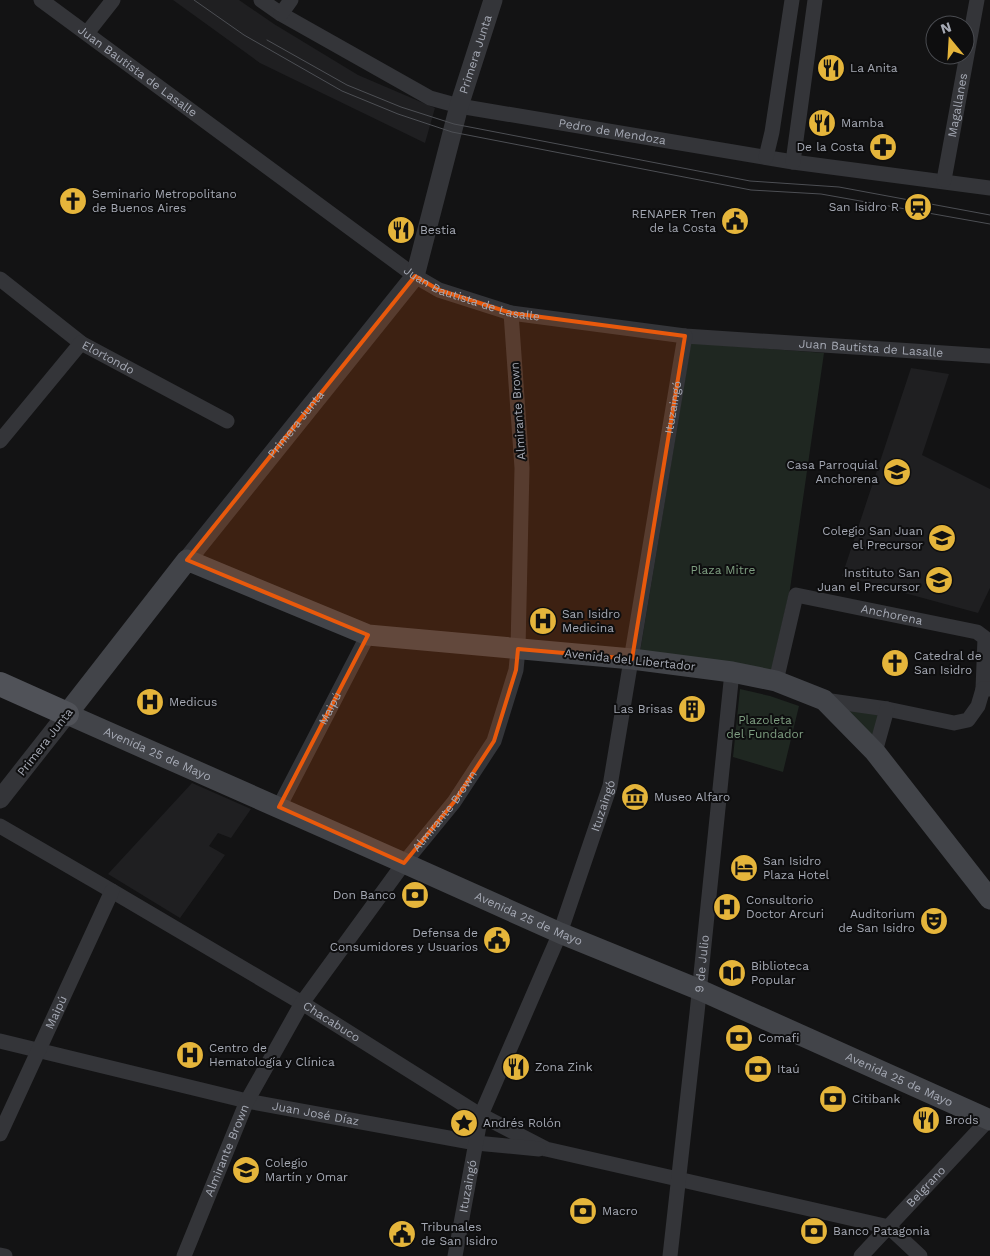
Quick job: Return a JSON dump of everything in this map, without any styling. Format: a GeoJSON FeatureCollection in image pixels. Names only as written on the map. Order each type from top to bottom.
{"type":"FeatureCollection","features":[{"type":"Feature","properties":{"kind":"main road","name":"Avenida del Libertador"},"geometry":{"type":"LineString","coordinates":[[187,560],[368,635],[632,659],[732,672],[776,681],[824,700],[875,752],[990,899]]}},
{"type":"Feature","properties":{"kind":"main road","name":"Primera Junta"},"geometry":{"type":"LineString","coordinates":[[67,714],[187,560]]}},
{"type":"Feature","properties":{"kind":"main road"},"geometry":{"type":"LineString","coordinates":[[0,684],[67,714]]}},
{"type":"Feature","properties":{"kind":"main road","name":"Avenida 25 de Mayo"},"geometry":{"type":"LineString","coordinates":[[67,714],[560,933],[700,990],[990,1119]]}},
{"type":"Feature","properties":{"kind":"street","name":"Juan Bautista de Lasalle"},"geometry":{"type":"LineString","coordinates":[[41,0],[415,276],[439,290],[512,313],[686,336],[990,356]]}},
{"type":"Feature","properties":{"kind":"street"},"geometry":{"type":"LineString","coordinates":[[86,33],[113,0]]}},
{"type":"Feature","properties":{"kind":"street","name":"Pedro de Mendoza"},"geometry":{"type":"LineString","coordinates":[[261,0],[281,14],[430,98],[459,106],[793,162],[944,180],[990,188]]}},
{"type":"Feature","properties":{"kind":"street"},"geometry":{"type":"LineString","coordinates":[[281,14],[291,0]]}},
{"type":"Feature","properties":{"kind":"street","name":"Primera Junta"},"geometry":{"type":"LineString","coordinates":[[187,560],[415,276],[459,106],[493,0]]}},
{"type":"Feature","properties":{"kind":"street"},"geometry":{"type":"LineString","coordinates":[[766,157],[772,132],[792,0]]}},
{"type":"Feature","properties":{"kind":"street"},"geometry":{"type":"LineString","coordinates":[[793,162],[815,0]]}},
{"type":"Feature","properties":{"kind":"street","name":"Magallanes"},"geometry":{"type":"LineString","coordinates":[[944,180],[977,0]]}},
{"type":"Feature","properties":{"kind":"street","name":"Elortondo"},"geometry":{"type":"LineString","coordinates":[[0,279],[81,343],[227,421]]}},
{"type":"Feature","properties":{"kind":"street","name":"Almirante Brown"},"geometry":{"type":"LineString","coordinates":[[184,1256],[247,1102],[302,1003],[404,863],[454,802],[494,741],[516,670],[518,649],[522,468],[512,313]]}},
{"type":"Feature","properties":{"kind":"street","name":"Ituzaingó"},"geometry":{"type":"LineString","coordinates":[[455,1256],[481,1115],[560,933],[610,786],[686,336]]}},
{"type":"Feature","properties":{"kind":"street"},"geometry":{"type":"LineString","coordinates":[[0,441],[81,343]]}},
{"type":"Feature","properties":{"kind":"street","name":"Anchorena"},"geometry":{"type":"LineString","coordinates":[[776,681],[796,595],[977,632],[986,638],[986,689]]}},
{"type":"Feature","properties":{"kind":"street","name":"Maipú"},"geometry":{"type":"LineString","coordinates":[[279,807],[368,635]]}},
{"type":"Feature","properties":{"kind":"street","name":"9 de Julio"},"geometry":{"type":"LineString","coordinates":[[670,1256],[700,990],[732,672]]}},
{"type":"Feature","properties":{"kind":"street"},"geometry":{"type":"LineString","coordinates":[[824,700],[887,709],[954,723],[968,720],[978,706],[986,689]]}},
{"type":"Feature","properties":{"kind":"street"},"geometry":{"type":"LineString","coordinates":[[875,752],[887,709]]}},
{"type":"Feature","properties":{"kind":"street","name":"Primera Junta"},"geometry":{"type":"LineString","coordinates":[[0,799],[67,714]]}},
{"type":"Feature","properties":{"kind":"street","name":"Chacabuco"},"geometry":{"type":"LineString","coordinates":[[0,826],[302,1003],[481,1115],[546,1149],[889,1227]]}},
{"type":"Feature","properties":{"kind":"street","name":"Maipú"},"geometry":{"type":"LineString","coordinates":[[0,1134],[112,890]]}},
{"type":"Feature","properties":{"kind":"street","name":"Juan José Díaz"},"geometry":{"type":"LineString","coordinates":[[0,1041],[247,1102],[476,1143],[546,1149]]}},
{"type":"Feature","properties":{"kind":"street","name":"Belgrano"},"geometry":{"type":"LineString","coordinates":[[861,1256],[990,1119]]}},
{"type":"Feature","properties":{"kind":"street"},"geometry":{"type":"LineString","coordinates":[[889,1227],[920,1256]]}},
{"type":"Feature","properties":{"kind":"street"},"geometry":{"type":"LineString","coordinates":[[0,1255],[5,1256]]}},
{"type":"Feature","properties":{"kind":"highlighted area"},"geometry":{"type":"Polygon","coordinates":[[[415,276],[439,290],[511,313],[685,336],[632,659],[518,649],[516,670],[494,741],[454,802],[404,863],[279,807],[368,635],[187,560],[415,276]]]}},
{"type":"Feature","properties":{"kind":"shaded area"},"geometry":{"type":"Polygon","coordinates":[[[173,0],[239,0],[274,24],[358,75],[435,108],[425,143],[260,63],[173,0]]]}},
{"type":"Feature","properties":{"kind":"shaded area"},"geometry":{"type":"Polygon","coordinates":[[[911,368],[949,374],[922,455],[990,489],[990,588],[978,613],[842,576],[911,368]]]}},
{"type":"Feature","properties":{"kind":"shaded area"},"geometry":{"type":"Polygon","coordinates":[[[192,783],[251,809],[231,838],[218,833],[209,846],[225,855],[180,918],[108,874],[192,783]]]}},
{"type":"Feature","properties":{"kind":"green space","name":"Plaza Mitre"},"geometry":{"type":"Polygon","coordinates":[[[691,343],[824,353],[790,589],[771,672],[640,652],[691,343]]]}},
{"type":"Feature","properties":{"kind":"green space","name":"Plazoleta del Fundador"},"geometry":{"type":"Polygon","coordinates":[[[740,689],[770,696],[799,706],[783,772],[733,757],[740,689]]]}},
{"type":"Feature","properties":{"kind":"green space"},"geometry":{"type":"Polygon","coordinates":[[[833,705],[883,712],[873,744],[833,705]]]}},
{"type":"Feature","properties":{"kind":"tram line"},"geometry":{"type":"LineString","coordinates":[[194,0],[244,35],[342,91],[398,114],[452,132],[751,190],[821,194],[990,224]]}},
{"type":"Feature","properties":{"kind":"tram line"},"geometry":{"type":"LineString","coordinates":[[267,40],[347,85],[401,107],[454,124],[750,181],[839,187],[990,215]]}},
{"type":"Feature","properties":{"kind":"place","name":"La Anita"},"geometry":{"type":"Point","coordinates":[831,68]}},
{"type":"Feature","properties":{"kind":"place","name":"Mamba"},"geometry":{"type":"Point","coordinates":[822,123]}},
{"type":"Feature","properties":{"kind":"place","name":"De la Costa"},"geometry":{"type":"Point","coordinates":[883,147]}},
{"type":"Feature","properties":{"kind":"place","name":"Seminario Metropolitano de Buenos Aires"},"geometry":{"type":"Point","coordinates":[73,201]}},
{"type":"Feature","properties":{"kind":"place","name":"San Isidro R"},"geometry":{"type":"Point","coordinates":[918,207]}},
{"type":"Feature","properties":{"kind":"place","name":"RENAPER Tren de la Costa"},"geometry":{"type":"Point","coordinates":[735,221]}},
{"type":"Feature","properties":{"kind":"place","name":"Bestia"},"geometry":{"type":"Point","coordinates":[401,230]}},
{"type":"Feature","properties":{"kind":"place","name":"Casa Parroquial Anchorena"},"geometry":{"type":"Point","coordinates":[897,472]}},
{"type":"Feature","properties":{"kind":"place","name":"Colegio San Juan el Precursor"},"geometry":{"type":"Point","coordinates":[942,538]}},
{"type":"Feature","properties":{"kind":"place","name":"Instituto San Juan el Precursor"},"geometry":{"type":"Point","coordinates":[939,580]}},
{"type":"Feature","properties":{"kind":"place","name":"San Isidro Medicina"},"geometry":{"type":"Point","coordinates":[543,621]}},
{"type":"Feature","properties":{"kind":"place","name":"Catedral de San Isidro"},"geometry":{"type":"Point","coordinates":[895,663]}},
{"type":"Feature","properties":{"kind":"place","name":"Medicus"},"geometry":{"type":"Point","coordinates":[150,702]}},
{"type":"Feature","properties":{"kind":"place","name":"Las Brisas"},"geometry":{"type":"Point","coordinates":[692,709]}},
{"type":"Feature","properties":{"kind":"place","name":"Museo Alfaro"},"geometry":{"type":"Point","coordinates":[635,797]}},
{"type":"Feature","properties":{"kind":"place","name":"San Isidro Plaza Hotel"},"geometry":{"type":"Point","coordinates":[744,868]}},
{"type":"Feature","properties":{"kind":"place","name":"Don Banco"},"geometry":{"type":"Point","coordinates":[415,895]}},
{"type":"Feature","properties":{"kind":"place","name":"Consultorio Doctor Arcuri"},"geometry":{"type":"Point","coordinates":[727,907]}},
{"type":"Feature","properties":{"kind":"place","name":"Auditorium de San Isidro"},"geometry":{"type":"Point","coordinates":[934,921]}},
{"type":"Feature","properties":{"kind":"place","name":"Defensa de Consumidores y Usuarios"},"geometry":{"type":"Point","coordinates":[497,940]}},
{"type":"Feature","properties":{"kind":"place","name":"Biblioteca Popular"},"geometry":{"type":"Point","coordinates":[732,973]}},
{"type":"Feature","properties":{"kind":"place","name":"Comafi"},"geometry":{"type":"Point","coordinates":[739,1038]}},
{"type":"Feature","properties":{"kind":"place","name":"Centro de Hematología y Clínica"},"geometry":{"type":"Point","coordinates":[190,1055]}},
{"type":"Feature","properties":{"kind":"place","name":"Zona Zink"},"geometry":{"type":"Point","coordinates":[516,1067]}},
{"type":"Feature","properties":{"kind":"place","name":"Itaú"},"geometry":{"type":"Point","coordinates":[758,1069]}},
{"type":"Feature","properties":{"kind":"place","name":"Citibank"},"geometry":{"type":"Point","coordinates":[833,1099]}},
{"type":"Feature","properties":{"kind":"place","name":"Brods"},"geometry":{"type":"Point","coordinates":[926,1120]}},
{"type":"Feature","properties":{"kind":"place","name":"Andrés Rolón"},"geometry":{"type":"Point","coordinates":[464,1123]}},
{"type":"Feature","properties":{"kind":"place","name":"Colegio Martín y Omar"},"geometry":{"type":"Point","coordinates":[246,1170]}},
{"type":"Feature","properties":{"kind":"place","name":"Macro"},"geometry":{"type":"Point","coordinates":[583,1211]}},
{"type":"Feature","properties":{"kind":"place","name":"Banco Patagonia"},"geometry":{"type":"Point","coordinates":[814,1231]}},
{"type":"Feature","properties":{"kind":"place","name":"Tribunales de San Isidro"},"geometry":{"type":"Point","coordinates":[402,1234]}}]}
